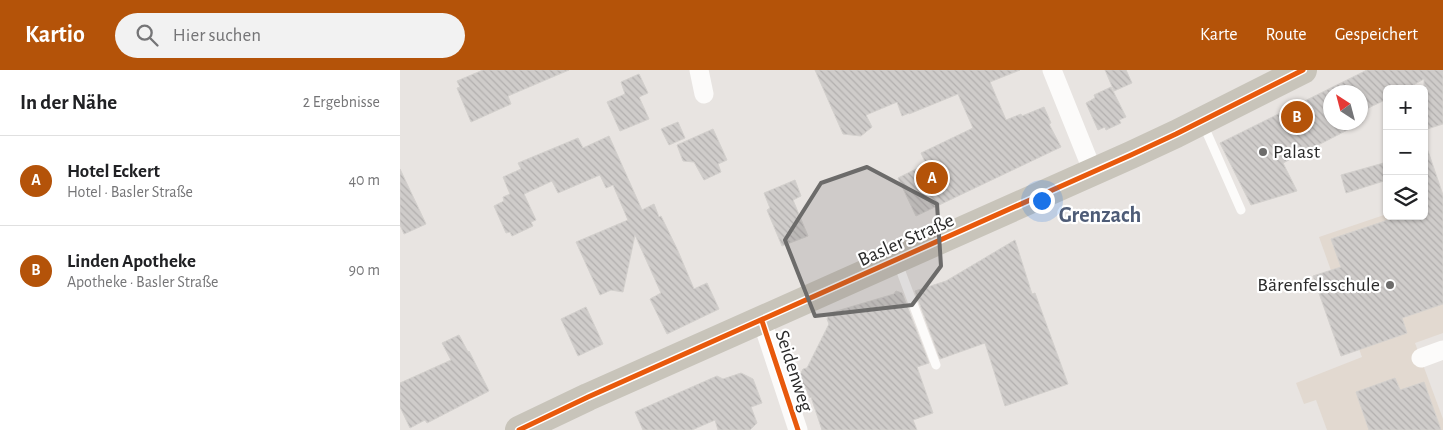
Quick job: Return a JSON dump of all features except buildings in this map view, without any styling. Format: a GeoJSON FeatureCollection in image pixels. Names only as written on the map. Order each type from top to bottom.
{"type":"FeatureCollection","features":[{"type":"Feature","properties":{"kind":"main road","name":"Basler Straße"},"geometry":{"type":"LineString","coordinates":[[519,430],[588,397],[897,261],[1202,122],[1303,70]]}},
{"type":"Feature","properties":{"kind":"street"},"geometry":{"type":"LineString","coordinates":[[699,70],[704,94]]}},
{"type":"Feature","properties":{"kind":"street"},"geometry":{"type":"LineString","coordinates":[[1052,70],[1092,172]]}},
{"type":"Feature","properties":{"kind":"street","name":"Seidenweg"},"geometry":{"type":"LineString","coordinates":[[762,321],[798,430]]}},
{"type":"Feature","properties":{"kind":"street"},"geometry":{"type":"LineString","coordinates":[[1421,358],[1443,350]]}},
{"type":"Feature","properties":{"kind":"lane"},"geometry":{"type":"LineString","coordinates":[[1202,122],[1241,210]]}},
{"type":"Feature","properties":{"kind":"lane"},"geometry":{"type":"LineString","coordinates":[[897,261],[936,365]]}},
{"type":"Feature","properties":{"kind":"highlighted area"},"geometry":{"type":"Polygon","coordinates":[[[867,167],[937,204],[941,266],[912,305],[815,316],[785,240],[821,183],[867,167]]]}},
{"type":"Feature","properties":{"kind":"shaded area","name":"Bärenfelsschule"},"geometry":{"type":"Polygon","coordinates":[[[1443,195],[1443,333],[1415,343],[1443,419],[1443,430],[1327,430],[1316,400],[1304,404],[1296,383],[1362,357],[1319,237],[1383,215],[1383,220],[1428,220],[1428,212],[1443,195]]]}},
{"type":"Feature","properties":{"kind":"cycle path"},"geometry":{"type":"LineString","coordinates":[[519,430],[588,397],[1131,155],[1303,70]]}},
{"type":"Feature","properties":{"kind":"cycle path"},"geometry":{"type":"LineString","coordinates":[[762,321],[798,430]]}},
{"type":"Feature","properties":{"kind":"place","name":"Linden Apotheke"},"geometry":{"type":"Point","coordinates":[1297,117]}},
{"type":"Feature","properties":{"kind":"place","name":"Palast"},"geometry":{"type":"Point","coordinates":[1263,152]}},
{"type":"Feature","properties":{"kind":"place","name":"Hotel Eckert"},"geometry":{"type":"Point","coordinates":[932,178]}},
{"type":"Feature","properties":{"kind":"place","name":"Bärenfelsschule"},"geometry":{"type":"Point","coordinates":[1390,285]}},
{"type":"Feature","properties":{"kind":"district","name":"Grenzach"},"geometry":{"type":"Point","coordinates":[1100,215]}}]}
